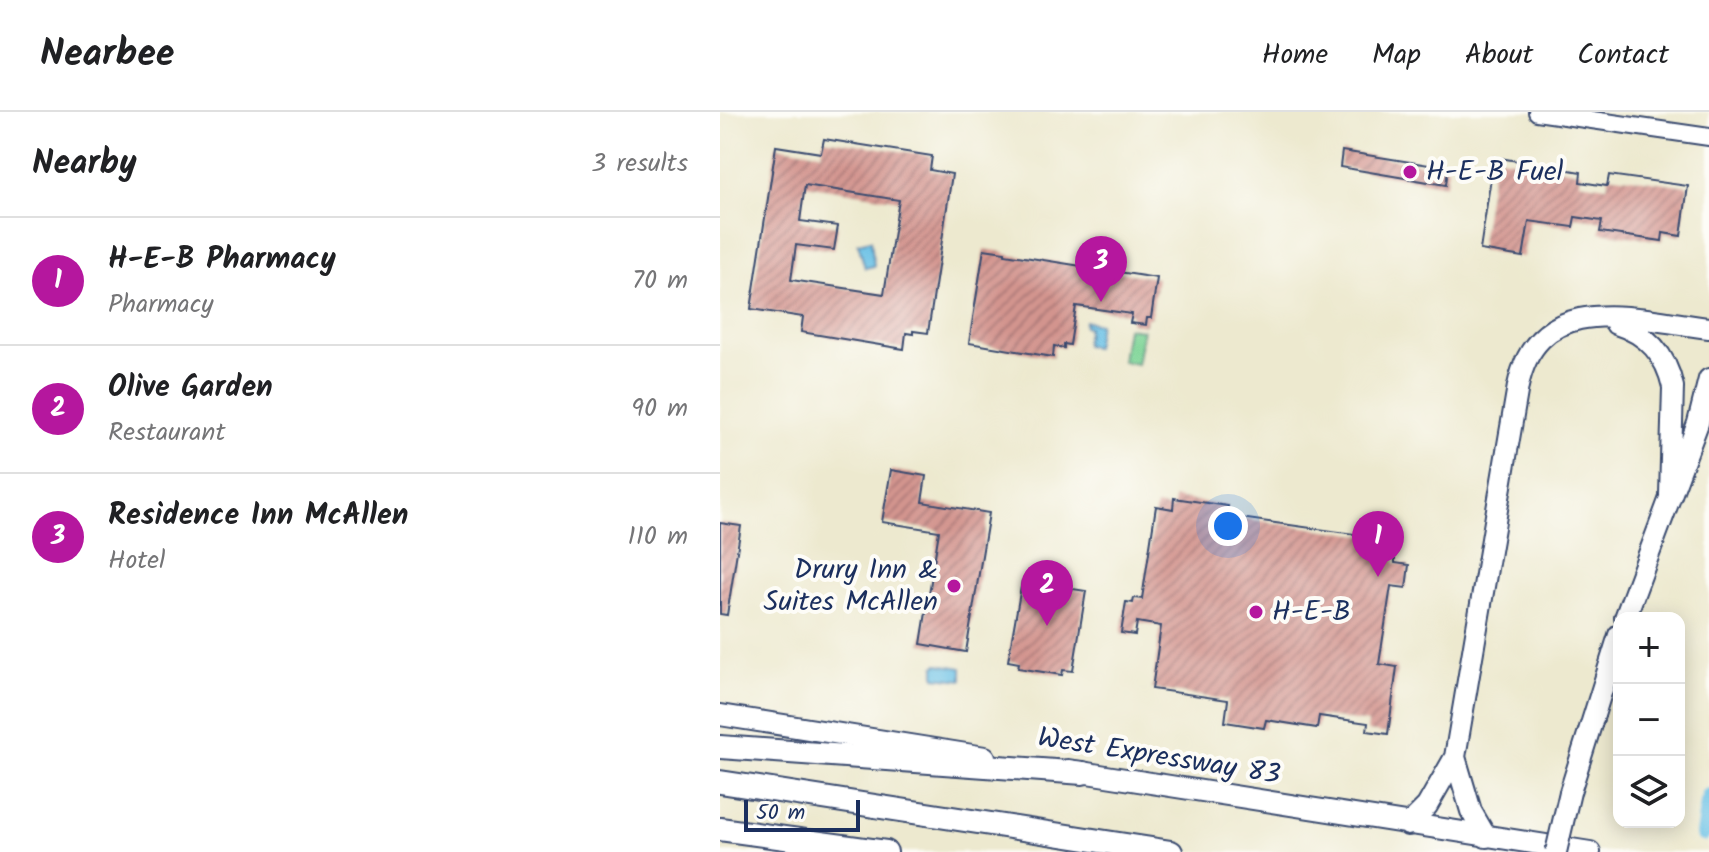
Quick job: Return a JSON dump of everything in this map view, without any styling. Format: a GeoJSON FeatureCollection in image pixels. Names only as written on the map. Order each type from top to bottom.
{"type":"FeatureCollection","features":[{"type":"Feature","properties":{"kind":"highway"},"geometry":{"type":"LineString","coordinates":[[720,747],[1083,773]]}},
{"type":"Feature","properties":{"kind":"highway"},"geometry":{"type":"LineString","coordinates":[[720,782],[1171,852]]}},
{"type":"Feature","properties":{"kind":"highway"},"geometry":{"type":"LineString","coordinates":[[720,829],[874,851]]}},
{"type":"Feature","properties":{"kind":"main road"},"geometry":{"type":"LineString","coordinates":[[1408,825],[1427,806],[1455,757],[1520,375],[1530,349],[1555,327],[1582,317],[1610,316],[1709,328]]}},
{"type":"Feature","properties":{"kind":"main road"},"geometry":{"type":"LineString","coordinates":[[1520,375],[1546,346],[1581,325],[1616,324],[1649,341],[1665,362],[1673,387],[1670,495]]}},
{"type":"Feature","properties":{"kind":"main road"},"geometry":{"type":"LineString","coordinates":[[1627,612],[1698,423],[1709,379]]}},
{"type":"Feature","properties":{"kind":"main road"},"geometry":{"type":"LineString","coordinates":[[1556,852],[1570,792],[1613,654]]}},
{"type":"Feature","properties":{"kind":"main road","name":"West Expressway 83"},"geometry":{"type":"LineString","coordinates":[[720,715],[1590,852]]}},
{"type":"Feature","properties":{"kind":"main road"},"geometry":{"type":"LineString","coordinates":[[1455,757],[1471,811],[1486,837]]}},
{"type":"Feature","properties":{"kind":"street"},"geometry":{"type":"LineString","coordinates":[[1537,112],[1709,137]]}},
{"type":"Feature","properties":{"kind":"green space"},"geometry":{"type":"Polygon","coordinates":[[[1127,328],[1143,330],[1137,364],[1122,361],[1127,328]]]}},
{"type":"Feature","properties":{"kind":"water"},"geometry":{"type":"Polygon","coordinates":[[[871,240],[874,266],[865,268],[858,243],[871,240]]]}},
{"type":"Feature","properties":{"kind":"water"},"geometry":{"type":"Polygon","coordinates":[[[1085,321],[1099,324],[1095,347],[1085,345],[1088,327],[1084,326],[1085,321]]]}},
{"type":"Feature","properties":{"kind":"water"},"geometry":{"type":"Polygon","coordinates":[[[935,666],[962,668],[962,680],[935,677],[935,666]]]}},
{"type":"Feature","properties":{"kind":"building"},"geometry":{"type":"Polygon","coordinates":[[[824,139],[932,156],[930,170],[952,174],[928,333],[906,333],[904,349],[801,332],[803,317],[751,309],[776,146],[821,153],[824,139]],[[805,185],[800,221],[838,226],[834,250],[796,245],[791,280],[884,294],[899,200],[805,185]]]}},
{"type":"Feature","properties":{"kind":"building","name":"H-E-B Fuel"},"geometry":{"type":"Polygon","coordinates":[[[1342,151],[1448,168],[1446,185],[1340,167],[1342,151]]]}},
{"type":"Feature","properties":{"kind":"building"},"geometry":{"type":"Polygon","coordinates":[[[1494,157],[1581,172],[1580,182],[1607,186],[1609,175],[1688,186],[1681,236],[1663,233],[1662,241],[1600,232],[1602,221],[1575,217],[1573,227],[1529,221],[1523,257],[1480,250],[1494,157]]]}},
{"type":"Feature","properties":{"kind":"building"},"geometry":{"type":"Polygon","coordinates":[[[984,249],[1157,278],[1151,318],[1147,318],[1146,325],[1130,323],[1132,314],[1076,306],[1070,345],[1064,344],[1064,348],[1054,346],[1053,357],[969,343],[984,249]]]}},
{"type":"Feature","properties":{"kind":"building","name":"Drury Inn & Suites McAllen"},"geometry":{"type":"Polygon","coordinates":[[[891,470],[926,476],[922,502],[989,513],[966,652],[921,644],[939,531],[882,522],[891,470]]]}},
{"type":"Feature","properties":{"kind":"building","name":"H-E-B"},"geometry":{"type":"Polygon","coordinates":[[[1174,498],[1228,506],[1226,516],[1376,537],[1373,556],[1395,559],[1395,563],[1409,565],[1406,588],[1391,586],[1379,664],[1397,667],[1388,734],[1367,731],[1368,723],[1319,716],[1317,728],[1266,720],[1264,728],[1225,722],[1228,700],[1152,689],[1161,626],[1137,622],[1135,635],[1121,633],[1126,602],[1133,603],[1134,598],[1142,599],[1156,506],[1173,509],[1174,498]]]}},
{"type":"Feature","properties":{"kind":"building"},"geometry":{"type":"Polygon","coordinates":[[[720,523],[741,526],[727,615],[720,614],[720,523]]]}},
{"type":"Feature","properties":{"kind":"building"},"geometry":{"type":"Polygon","coordinates":[[[1022,581],[1086,591],[1073,671],[1063,670],[1062,675],[1018,668],[1019,663],[1008,661],[1022,581]]]}},
{"type":"Feature","properties":{"kind":"waterway"},"geometry":{"type":"LineString","coordinates":[[1703,834],[1709,796]]}},
{"type":"Feature","properties":{"kind":"place","name":"H-E-B Fuel"},"geometry":{"type":"Point","coordinates":[1410,172]}},
{"type":"Feature","properties":{"kind":"place","name":"Residence Inn McAllen"},"geometry":{"type":"Point","coordinates":[1101,302]}},
{"type":"Feature","properties":{"kind":"place","name":"H-E-B Pharmacy"},"geometry":{"type":"Point","coordinates":[1378,577]}},
{"type":"Feature","properties":{"kind":"place","name":"Drury Inn & Suites McAllen"},"geometry":{"type":"Point","coordinates":[954,586]}},
{"type":"Feature","properties":{"kind":"place","name":"H-E-B"},"geometry":{"type":"Point","coordinates":[1256,612]}},
{"type":"Feature","properties":{"kind":"place","name":"Olive Garden"},"geometry":{"type":"Point","coordinates":[1047,626]}}]}
